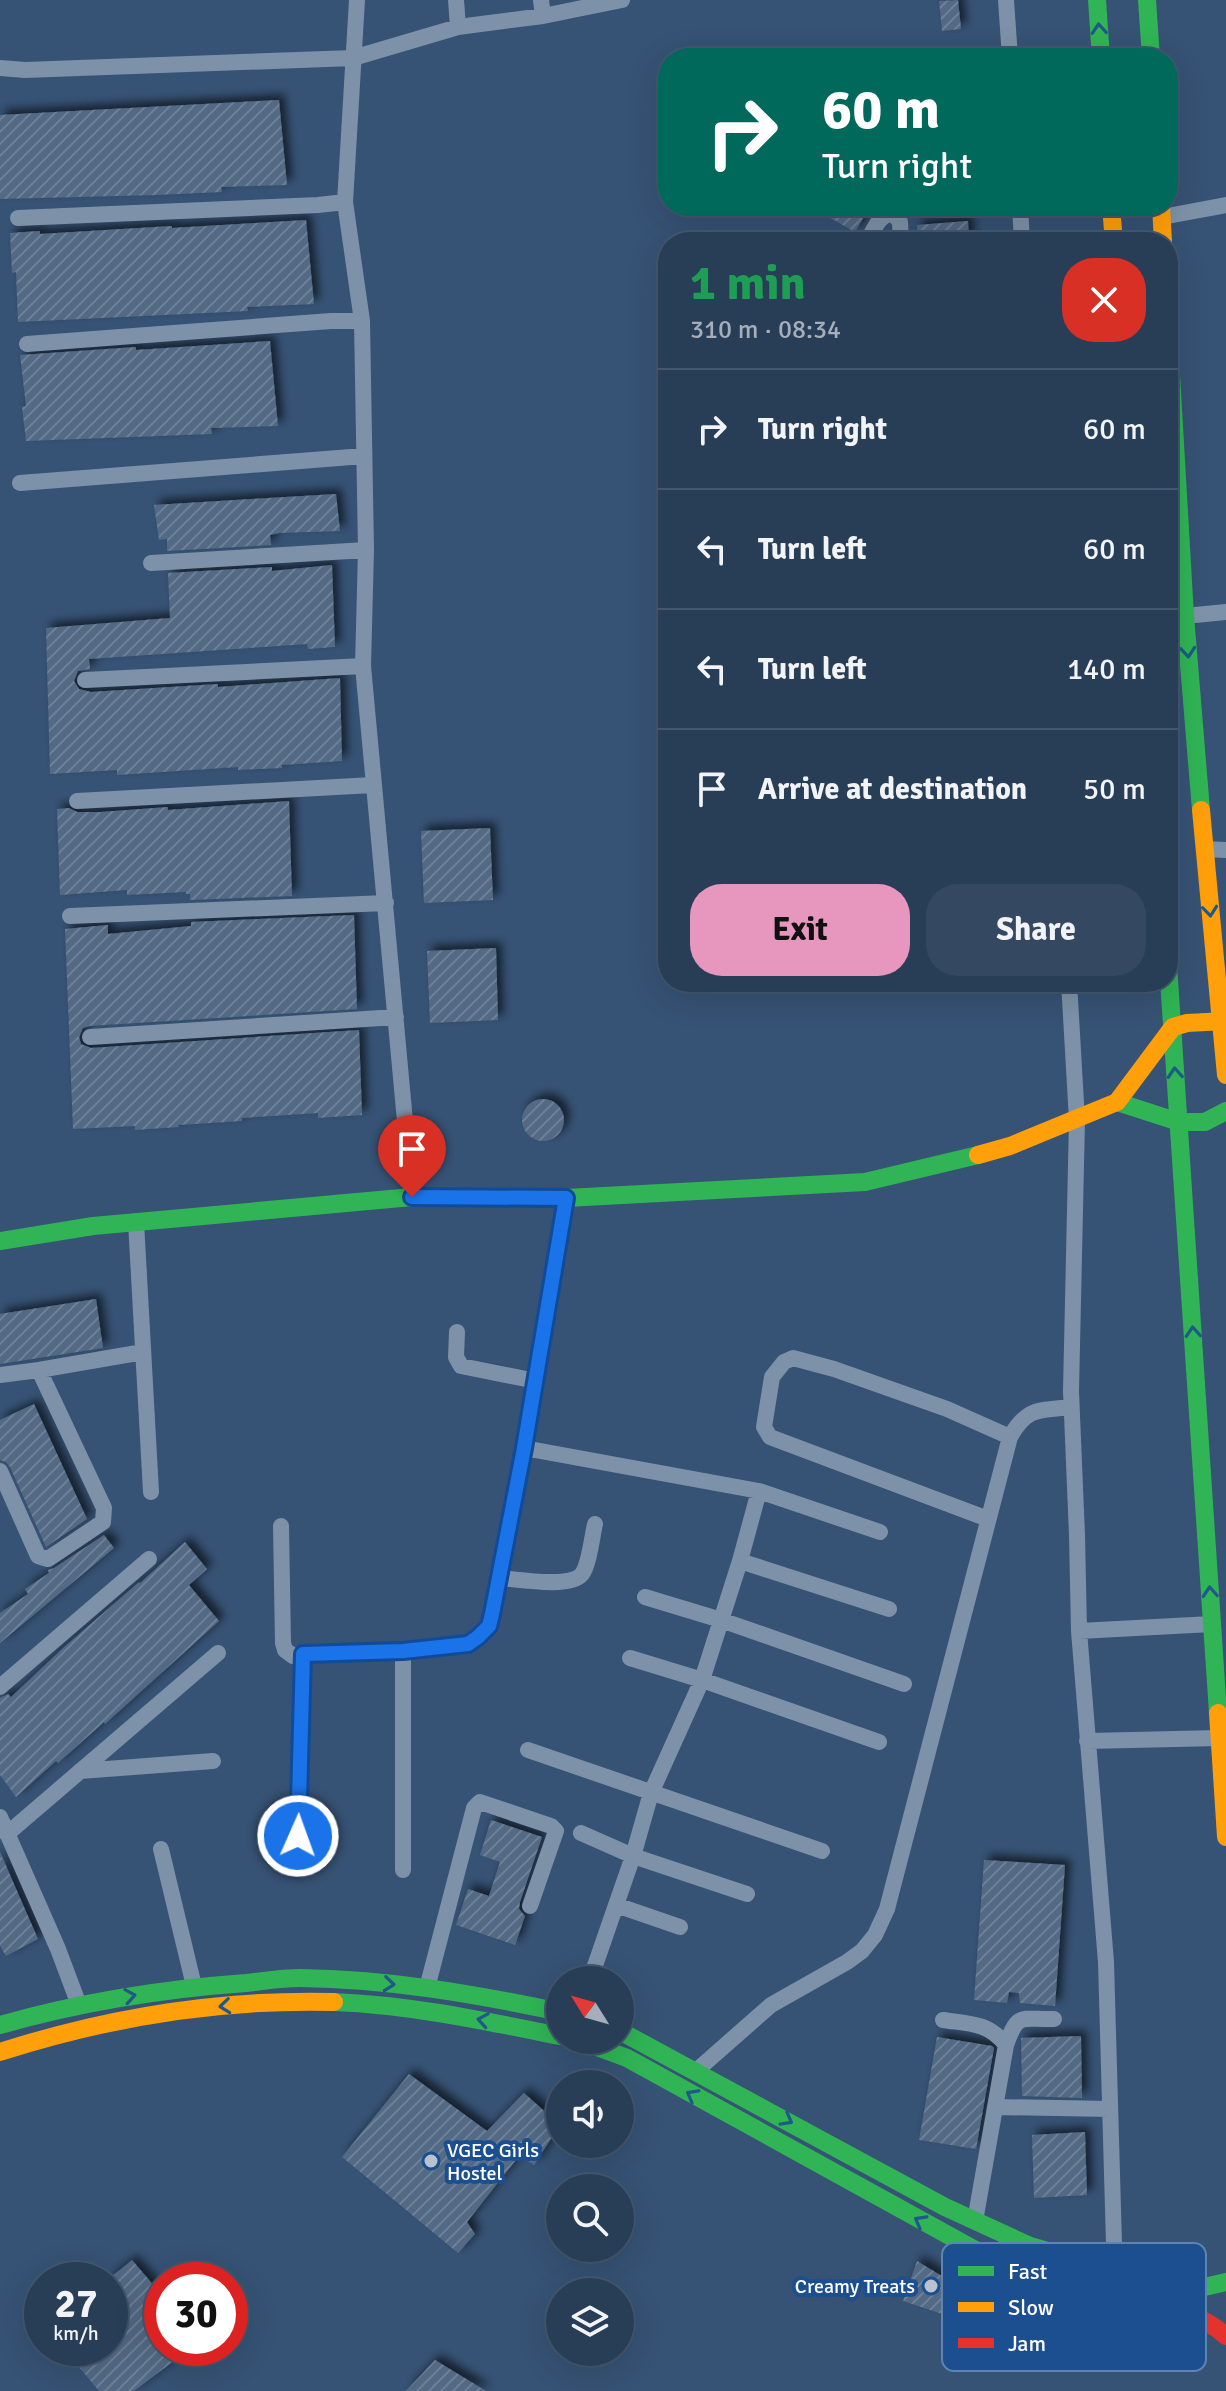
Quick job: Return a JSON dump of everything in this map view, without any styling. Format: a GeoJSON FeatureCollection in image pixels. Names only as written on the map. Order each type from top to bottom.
{"type":"FeatureCollection","features":[{"type":"Feature","properties":{"kind":"main road"},"geometry":{"type":"LineString","coordinates":[[1097,0],[1100,48]]}},
{"type":"Feature","properties":{"kind":"main road"},"geometry":{"type":"LineString","coordinates":[[1147,0],[1150,48]]}},
{"type":"Feature","properties":{"kind":"main road"},"geometry":{"type":"LineString","coordinates":[[1178,495],[1204,849],[1226,1075]]}},
{"type":"Feature","properties":{"kind":"main road"},"geometry":{"type":"LineString","coordinates":[[1170,992],[1226,1837]]}},
{"type":"Feature","properties":{"kind":"main road"},"geometry":{"type":"LineString","coordinates":[[0,1241],[93,1226],[412,1197],[566,1198],[865,1182],[1010,1146],[1077,1120],[1117,1102],[1173,1027],[1223,1021]]}},
{"type":"Feature","properties":{"kind":"main road"},"geometry":{"type":"LineString","coordinates":[[1117,1102],[1179,1122],[1205,1122],[1226,1111]]}},
{"type":"Feature","properties":{"kind":"main road"},"geometry":{"type":"LineString","coordinates":[[0,2025],[46,2011],[194,1986],[296,1978],[427,1988],[546,2009]]}},
{"type":"Feature","properties":{"kind":"main road"},"geometry":{"type":"LineString","coordinates":[[358,2003],[360,1981]]}},
{"type":"Feature","properties":{"kind":"main road"},"geometry":{"type":"LineString","coordinates":[[2,2046],[65,2031],[181,2011],[281,2002],[358,2003],[420,2010],[546,2033]]}},
{"type":"Feature","properties":{"kind":"main road"},"geometry":{"type":"LineString","coordinates":[[634,2038],[975,2221],[1023,2243]]}},
{"type":"Feature","properties":{"kind":"main road"},"geometry":{"type":"LineString","coordinates":[[620,2054],[962,2243]]}},
{"type":"Feature","properties":{"kind":"main road"},"geometry":{"type":"LineString","coordinates":[[1206,2287],[1226,2282]]}},
{"type":"Feature","properties":{"kind":"main road"},"geometry":{"type":"LineString","coordinates":[[1206,2321],[1218,2327],[1226,2336]]}},
{"type":"Feature","properties":{"kind":"street"},"geometry":{"type":"LineString","coordinates":[[357,0],[345,202],[362,321],[366,550],[363,666],[412,1197]]}},
{"type":"Feature","properties":{"kind":"street"},"geometry":{"type":"LineString","coordinates":[[456,0],[458,27]]}},
{"type":"Feature","properties":{"kind":"street"},"geometry":{"type":"LineString","coordinates":[[0,68],[25,70],[353,58],[458,27],[542,8],[622,0]]}},
{"type":"Feature","properties":{"kind":"street"},"geometry":{"type":"LineString","coordinates":[[1006,0],[1009,48]]}},
{"type":"Feature","properties":{"kind":"street"},"geometry":{"type":"LineString","coordinates":[[18,218],[345,202]]}},
{"type":"Feature","properties":{"kind":"street"},"geometry":{"type":"LineString","coordinates":[[1178,210],[1226,205]]}},
{"type":"Feature","properties":{"kind":"street"},"geometry":{"type":"LineString","coordinates":[[27,344],[362,321]]}},
{"type":"Feature","properties":{"kind":"street"},"geometry":{"type":"LineString","coordinates":[[20,483],[364,456]]}},
{"type":"Feature","properties":{"kind":"street"},"geometry":{"type":"LineString","coordinates":[[151,563],[366,550]]}},
{"type":"Feature","properties":{"kind":"street"},"geometry":{"type":"LineString","coordinates":[[1185,616],[1226,612]]}},
{"type":"Feature","properties":{"kind":"street"},"geometry":{"type":"LineString","coordinates":[[85,680],[363,666]]}},
{"type":"Feature","properties":{"kind":"street"},"geometry":{"type":"LineString","coordinates":[[77,801],[373,785]]}},
{"type":"Feature","properties":{"kind":"street"},"geometry":{"type":"LineString","coordinates":[[1204,849],[1226,850]]}},
{"type":"Feature","properties":{"kind":"street"},"geometry":{"type":"LineString","coordinates":[[70,916],[386,903]]}},
{"type":"Feature","properties":{"kind":"street"},"geometry":{"type":"LineString","coordinates":[[1070,992],[1077,1120],[1071,1407],[1079,1631],[1106,1962],[1114,2243]]}},
{"type":"Feature","properties":{"kind":"street"},"geometry":{"type":"LineString","coordinates":[[90,1037],[396,1017]]}},
{"type":"Feature","properties":{"kind":"street"},"geometry":{"type":"LineString","coordinates":[[281,1526],[283,1643],[285,1650],[293,1656],[403,1651],[468,1644],[489,1626],[524,1448],[566,1198]]}},
{"type":"Feature","properties":{"kind":"street"},"geometry":{"type":"LineString","coordinates":[[136,1222],[151,1492]]}},
{"type":"Feature","properties":{"kind":"street"},"geometry":{"type":"LineString","coordinates":[[457,1332],[456,1357],[461,1366],[536,1381]]}},
{"type":"Feature","properties":{"kind":"street"},"geometry":{"type":"LineString","coordinates":[[0,1375],[143,1352]]}},
{"type":"Feature","properties":{"kind":"street"},"geometry":{"type":"LineString","coordinates":[[988,1519],[770,1437],[764,1427],[772,1377],[784,1362],[793,1358],[947,1409],[1010,1437]]}},
{"type":"Feature","properties":{"kind":"street"},"geometry":{"type":"LineString","coordinates":[[0,1471],[38,1556],[48,1559],[103,1522],[104,1508],[39,1370]]}},
{"type":"Feature","properties":{"kind":"street"},"geometry":{"type":"LineString","coordinates":[[696,2071],[771,2005],[847,1962],[862,1951],[875,1935],[887,1909],[1010,1437],[1027,1414],[1071,1407]]}},
{"type":"Feature","properties":{"kind":"street"},"geometry":{"type":"LineString","coordinates":[[524,1448],[759,1491],[880,1532]]}},
{"type":"Feature","properties":{"kind":"street"},"geometry":{"type":"LineString","coordinates":[[595,1966],[651,1793],[702,1680],[759,1491]]}},
{"type":"Feature","properties":{"kind":"street"},"geometry":{"type":"LineString","coordinates":[[499,1578],[561,1582],[578,1578],[585,1568],[595,1524]]}},
{"type":"Feature","properties":{"kind":"street"},"geometry":{"type":"LineString","coordinates":[[0,1687],[149,1559]]}},
{"type":"Feature","properties":{"kind":"street"},"geometry":{"type":"LineString","coordinates":[[740,1561],[889,1609]]}},
{"type":"Feature","properties":{"kind":"street"},"geometry":{"type":"LineString","coordinates":[[645,1597],[904,1684]]}},
{"type":"Feature","properties":{"kind":"street"},"geometry":{"type":"LineString","coordinates":[[1079,1631],[1212,1624]]}},
{"type":"Feature","properties":{"kind":"street"},"geometry":{"type":"LineString","coordinates":[[403,1651],[403,1870]]}},
{"type":"Feature","properties":{"kind":"street"},"geometry":{"type":"LineString","coordinates":[[7,1834],[218,1653]]}},
{"type":"Feature","properties":{"kind":"street"},"geometry":{"type":"LineString","coordinates":[[298,1836],[303,1654]]}},
{"type":"Feature","properties":{"kind":"street"},"geometry":{"type":"LineString","coordinates":[[630,1658],[879,1742]]}},
{"type":"Feature","properties":{"kind":"street"},"geometry":{"type":"LineString","coordinates":[[1087,1741],[1219,1738]]}},
{"type":"Feature","properties":{"kind":"street"},"geometry":{"type":"LineString","coordinates":[[528,1750],[822,1851]]}},
{"type":"Feature","properties":{"kind":"street"},"geometry":{"type":"LineString","coordinates":[[80,1771],[213,1761]]}},
{"type":"Feature","properties":{"kind":"street"},"geometry":{"type":"LineString","coordinates":[[427,1988],[474,1808],[480,1802],[551,1826],[556,1831],[530,1906]]}},
{"type":"Feature","properties":{"kind":"street"},"geometry":{"type":"LineString","coordinates":[[0,1817],[79,2005]]}},
{"type":"Feature","properties":{"kind":"street"},"geometry":{"type":"LineString","coordinates":[[581,1833],[633,1856],[747,1894]]}},
{"type":"Feature","properties":{"kind":"street"},"geometry":{"type":"LineString","coordinates":[[161,1849],[194,1986]]}},
{"type":"Feature","properties":{"kind":"street"},"geometry":{"type":"LineString","coordinates":[[616,1905],[680,1927]]}},
{"type":"Feature","properties":{"kind":"street"},"geometry":{"type":"LineString","coordinates":[[975,2221],[1006,2045],[1017,2021],[1054,2019]]}},
{"type":"Feature","properties":{"kind":"street"},"geometry":{"type":"LineString","coordinates":[[943,2020],[986,2027],[1006,2045]]}},
{"type":"Feature","properties":{"kind":"street"},"geometry":{"type":"LineString","coordinates":[[995,2107],[1110,2109]]}},
{"type":"Feature","properties":{"kind":"building"},"geometry":{"type":"Polygon","coordinates":[[[958,0],[961,29],[942,31],[939,1],[958,0]]]}},
{"type":"Feature","properties":{"kind":"building"},"geometry":{"type":"Polygon","coordinates":[[[279,100],[287,185],[221,187],[222,192],[0,199],[0,115],[279,100]]]}},
{"type":"Feature","properties":{"kind":"building"},"geometry":{"type":"Polygon","coordinates":[[[827,216],[864,216],[855,232],[827,216]]]}},
{"type":"Feature","properties":{"kind":"building"},"geometry":{"type":"Polygon","coordinates":[[[306,220],[314,304],[247,307],[248,311],[18,322],[16,272],[12,273],[10,233],[306,220]]]}},
{"type":"Feature","properties":{"kind":"building"},"geometry":{"type":"Polygon","coordinates":[[[968,221],[969,232],[917,232],[917,225],[968,221]]]}},
{"type":"Feature","properties":{"kind":"building"},"geometry":{"type":"Polygon","coordinates":[[[270,341],[278,426],[211,428],[212,434],[26,441],[22,407],[26,406],[20,355],[270,341]]]}},
{"type":"Feature","properties":{"kind":"building"},"geometry":{"type":"Polygon","coordinates":[[[336,494],[340,531],[279,533],[270,535],[271,545],[167,551],[167,539],[159,540],[154,505],[336,494]]]}},
{"type":"Feature","properties":{"kind":"building"},"geometry":{"type":"Polygon","coordinates":[[[332,565],[335,647],[308,649],[307,644],[89,659],[90,669],[78,671],[74,681],[79,689],[91,692],[340,678],[342,761],[238,770],[238,767],[117,775],[117,770],[50,774],[46,628],[170,618],[168,573],[272,567],[272,571],[332,565]]]}},
{"type":"Feature","properties":{"kind":"building"},"geometry":{"type":"Polygon","coordinates":[[[289,801],[292,896],[190,900],[190,894],[186,892],[127,895],[127,890],[60,895],[57,809],[101,812],[168,807],[168,810],[289,801]]]}},
{"type":"Feature","properties":{"kind":"building"},"geometry":{"type":"Polygon","coordinates":[[[490,828],[493,900],[424,903],[421,831],[490,828]]]}},
{"type":"Feature","properties":{"kind":"building"},"geometry":{"type":"Polygon","coordinates":[[[354,915],[357,1009],[89,1026],[83,1028],[79,1037],[81,1044],[91,1048],[359,1030],[362,1115],[318,1118],[318,1113],[135,1130],[135,1126],[73,1129],[65,929],[108,925],[108,934],[191,926],[191,922],[354,915]]]}},
{"type":"Feature","properties":{"kind":"building"},"geometry":{"type":"Polygon","coordinates":[[[496,948],[498,1020],[430,1023],[427,951],[496,948]]]}},
{"type":"Feature","properties":{"kind":"building"},"geometry":{"type":"Polygon","coordinates":[[[543,1099],[558,1105],[564,1120],[558,1135],[543,1141],[528,1135],[522,1120],[528,1105],[543,1099]]]}},
{"type":"Feature","properties":{"kind":"building"},"geometry":{"type":"Polygon","coordinates":[[[96,1299],[103,1348],[0,1364],[0,1314],[96,1299]]]}},
{"type":"Feature","properties":{"kind":"building"},"geometry":{"type":"Polygon","coordinates":[[[34,1404],[87,1519],[46,1547],[10,1467],[0,1460],[0,1420],[34,1404]]]}},
{"type":"Feature","properties":{"kind":"building"},"geometry":{"type":"Polygon","coordinates":[[[104,1535],[114,1548],[0,1643],[0,1613],[28,1594],[25,1589],[49,1573],[48,1570],[104,1535]]]}},
{"type":"Feature","properties":{"kind":"building"},"geometry":{"type":"Polygon","coordinates":[[[185,1542],[207,1569],[189,1585],[219,1621],[105,1724],[58,1763],[56,1761],[16,1797],[0,1775],[0,1698],[8,1694],[11,1697],[185,1542]]]}},
{"type":"Feature","properties":{"kind":"building"},"geometry":{"type":"Polygon","coordinates":[[[491,1820],[542,1837],[520,1902],[519,1909],[525,1916],[515,1945],[456,1925],[468,1889],[489,1896],[500,1862],[480,1855],[491,1820]]]}},
{"type":"Feature","properties":{"kind":"building"},"geometry":{"type":"Polygon","coordinates":[[[0,1852],[38,1939],[6,1956],[0,1946],[0,1852]]]}},
{"type":"Feature","properties":{"kind":"building"},"geometry":{"type":"Polygon","coordinates":[[[984,1860],[1065,1865],[1055,2006],[1020,2003],[1019,1993],[1009,1992],[1007,2003],[974,2000],[984,1860]]]}},
{"type":"Feature","properties":{"kind":"building"},"geometry":{"type":"Polygon","coordinates":[[[1081,2036],[1082,2098],[1022,2096],[1021,2038],[1081,2036]]]}},
{"type":"Feature","properties":{"kind":"building"},"geometry":{"type":"Polygon","coordinates":[[[937,2037],[994,2048],[976,2149],[919,2140],[937,2037]]]}},
{"type":"Feature","properties":{"kind":"building","name":"VGEC Girls Hostel"},"geometry":{"type":"Polygon","coordinates":[[[409,2074],[487,2131],[524,2093],[546,2113],[546,2147],[534,2165],[519,2156],[467,2222],[475,2234],[458,2253],[342,2157],[409,2074]]]}},
{"type":"Feature","properties":{"kind":"building"},"geometry":{"type":"Polygon","coordinates":[[[1085,2132],[1087,2195],[1034,2198],[1032,2135],[1085,2132]]]}},
{"type":"Feature","properties":{"kind":"building"},"geometry":{"type":"Polygon","coordinates":[[[132,2260],[144,2274],[144,2366],[167,2366],[134,2391],[99,2391],[78,2366],[128,2366],[128,2263],[132,2260]]]}},
{"type":"Feature","properties":{"kind":"building"},"geometry":{"type":"Polygon","coordinates":[[[917,2261],[942,2276],[942,2314],[903,2301],[917,2261]]]}},
{"type":"Feature","properties":{"kind":"building"},"geometry":{"type":"Polygon","coordinates":[[[435,2360],[486,2391],[406,2391],[435,2360]]]}},
{"type":"Feature","properties":{"kind":"traffic: fast"},"geometry":{"type":"LineString","coordinates":[[1097,0],[1100,48]]}},
{"type":"Feature","properties":{"kind":"traffic: fast"},"geometry":{"type":"LineString","coordinates":[[1147,0],[1150,48]]}},
{"type":"Feature","properties":{"kind":"traffic: fast"},"geometry":{"type":"LineString","coordinates":[[1178,495],[1201,810]]}},
{"type":"Feature","properties":{"kind":"traffic: fast"},"geometry":{"type":"LineString","coordinates":[[1170,992],[1218,1713]]}},
{"type":"Feature","properties":{"kind":"traffic: fast"},"geometry":{"type":"LineString","coordinates":[[1117,1102],[1179,1122],[1205,1122],[1226,1111]]}},
{"type":"Feature","properties":{"kind":"traffic: fast"},"geometry":{"type":"LineString","coordinates":[[0,1241],[93,1226],[412,1197],[566,1198],[865,1182],[978,1155]]}},
{"type":"Feature","properties":{"kind":"traffic: fast"},"geometry":{"type":"LineString","coordinates":[[0,2025],[122,1998],[293,1978],[399,1984],[546,2009]]}},
{"type":"Feature","properties":{"kind":"traffic: fast"},"geometry":{"type":"LineString","coordinates":[[334,2002],[420,2010],[546,2033]]}},
{"type":"Feature","properties":{"kind":"traffic: fast"},"geometry":{"type":"LineString","coordinates":[[634,2039],[945,2207],[1023,2243]]}},
{"type":"Feature","properties":{"kind":"traffic: fast"},"geometry":{"type":"LineString","coordinates":[[616,2054],[962,2243]]}},
{"type":"Feature","properties":{"kind":"traffic: fast"},"geometry":{"type":"LineString","coordinates":[[1206,2287],[1226,2282]]}},
{"type":"Feature","properties":{"kind":"traffic: slow"},"geometry":{"type":"LineString","coordinates":[[1112,216],[1113,232]]}},
{"type":"Feature","properties":{"kind":"traffic: slow"},"geometry":{"type":"LineString","coordinates":[[1162,216],[1162,232]]}},
{"type":"Feature","properties":{"kind":"traffic: slow"},"geometry":{"type":"LineString","coordinates":[[1201,810],[1226,1075]]}},
{"type":"Feature","properties":{"kind":"traffic: slow"},"geometry":{"type":"LineString","coordinates":[[978,1155],[1010,1146],[1117,1102],[1173,1027],[1226,1021]]}},
{"type":"Feature","properties":{"kind":"traffic: slow"},"geometry":{"type":"LineString","coordinates":[[1218,1713],[1226,1837]]}},
{"type":"Feature","properties":{"kind":"traffic: slow"},"geometry":{"type":"LineString","coordinates":[[0,2052],[82,2029],[165,2013],[249,2004],[334,2002]]}},
{"type":"Feature","properties":{"kind":"traffic: jam"},"geometry":{"type":"LineString","coordinates":[[1206,2322],[1226,2336]]}},
{"type":"Feature","properties":{"kind":"place","name":"VGEC Girls Hostel"},"geometry":{"type":"Point","coordinates":[431,2161]}},
{"type":"Feature","properties":{"kind":"place","name":"Creamy Treats"},"geometry":{"type":"Point","coordinates":[931,2286]}},
{"type":"Feature","properties":{"kind":"route"},"geometry":{"type":"LineString","coordinates":[[298,1836],[303,1654],[403,1651],[468,1644],[478,1637],[489,1626],[492,1614],[524,1448],[566,1198],[412,1197]]}}]}
